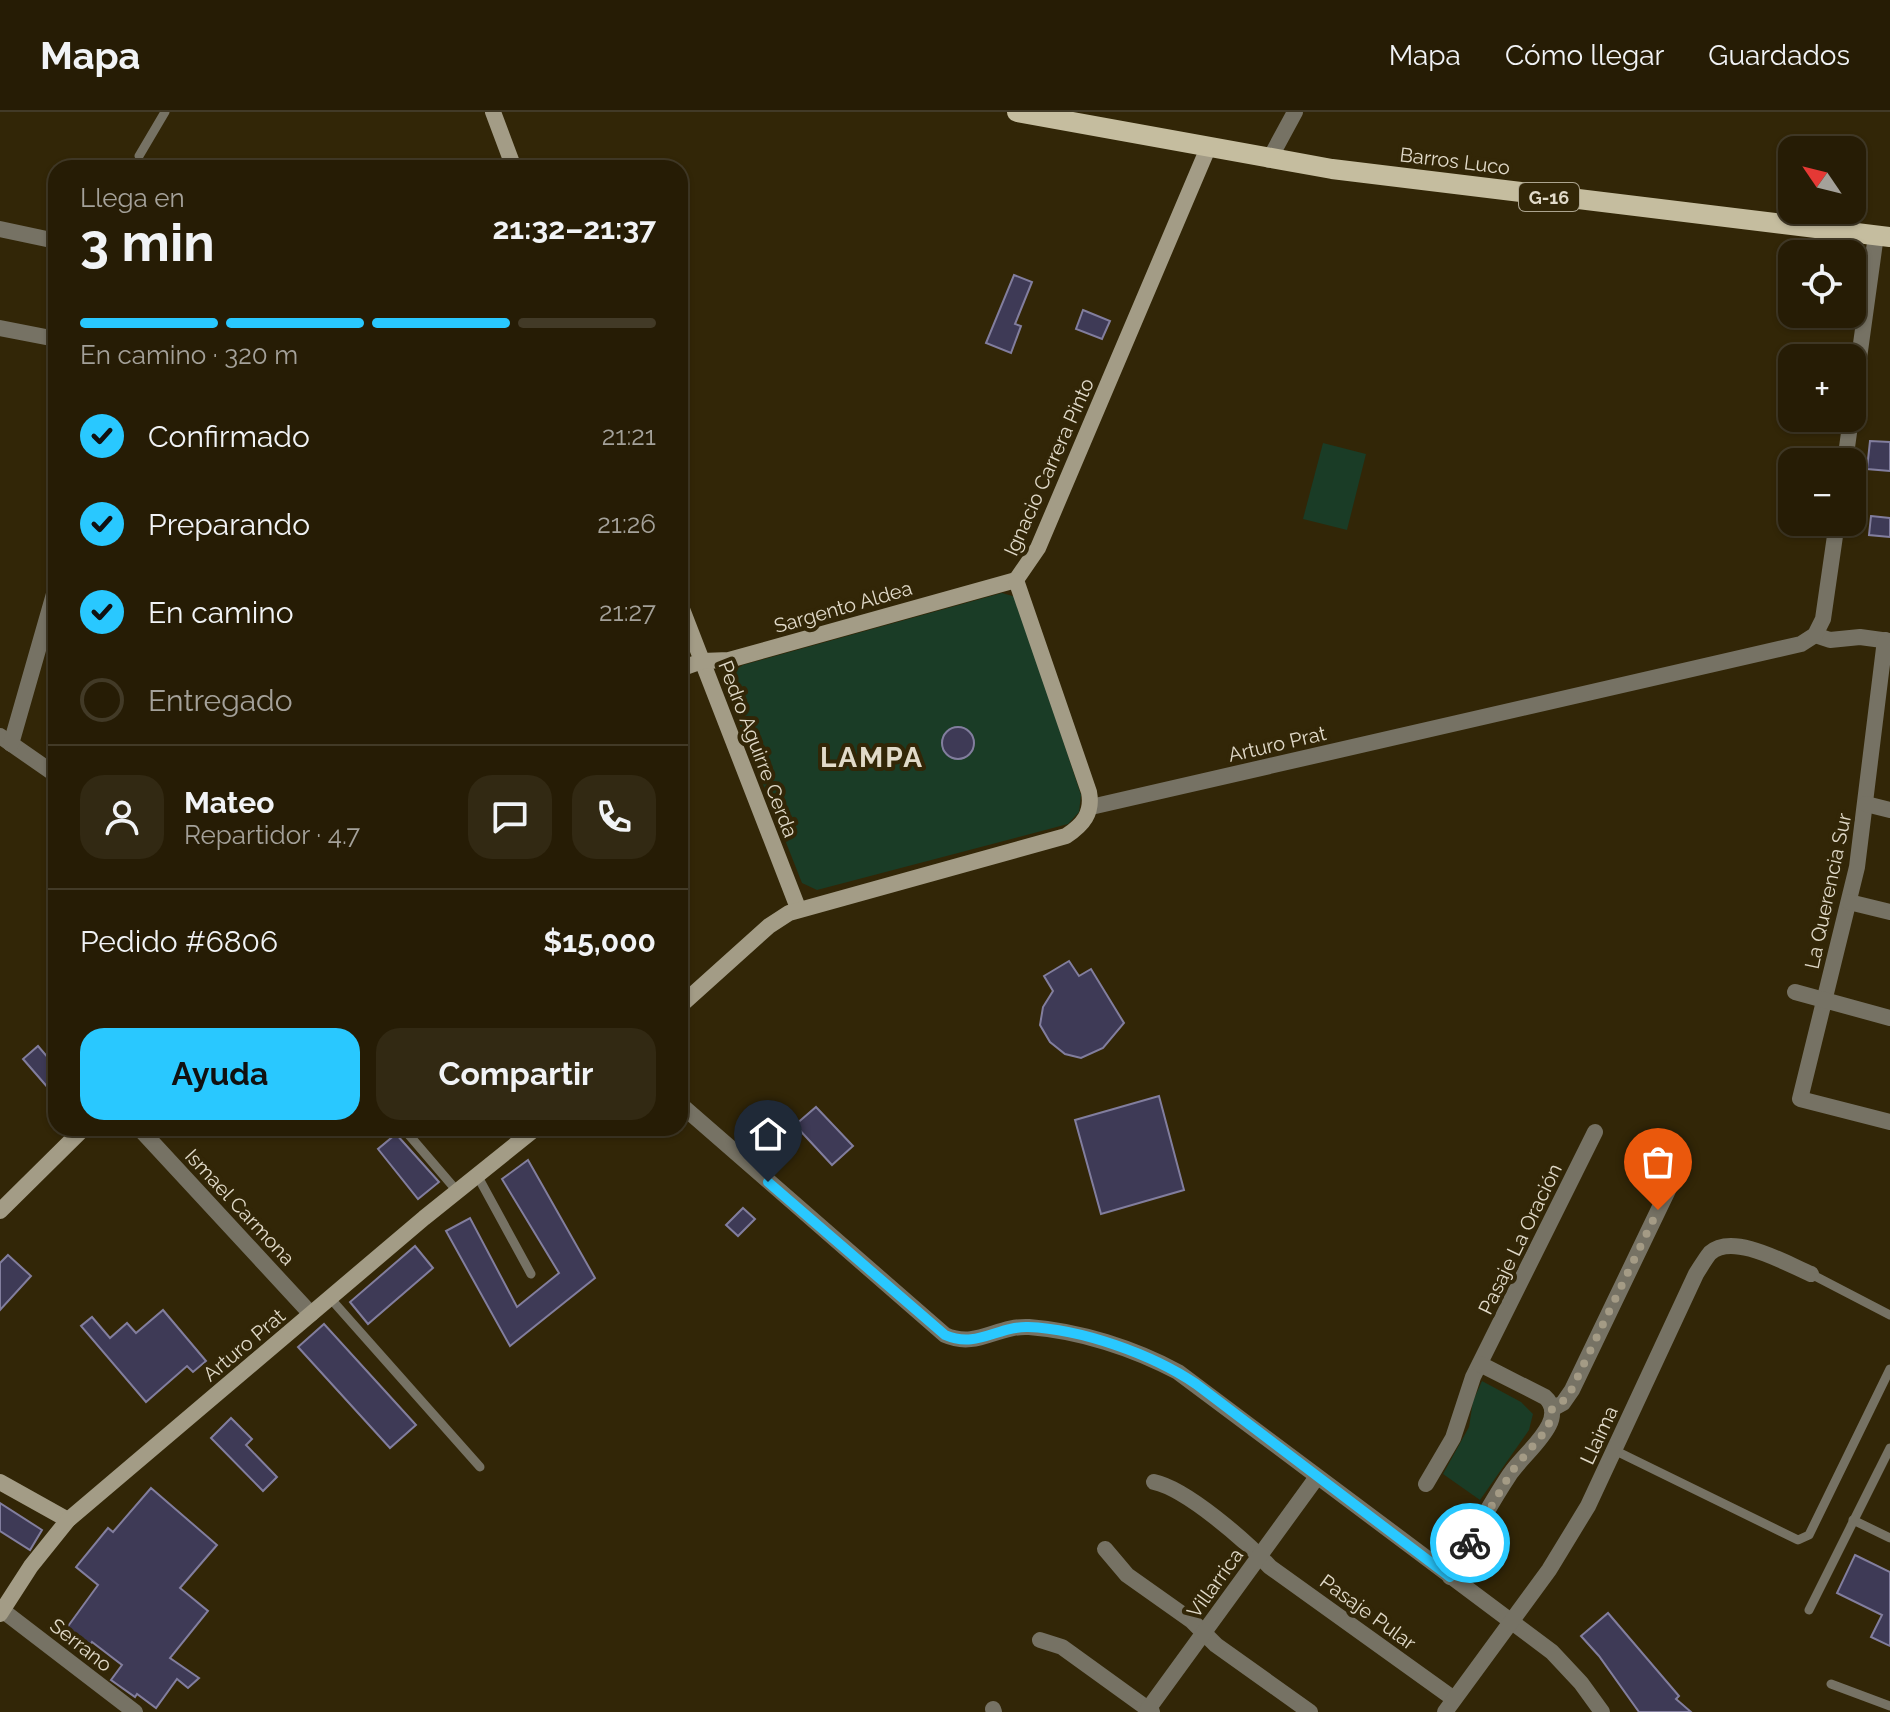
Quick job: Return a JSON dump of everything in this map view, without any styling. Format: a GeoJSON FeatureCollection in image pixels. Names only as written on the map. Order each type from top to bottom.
{"type":"FeatureCollection","features":[{"type":"Feature","properties":{"kind":"main road"},"geometry":{"type":"LineString","coordinates":[[493,112],[508,160]]}},
{"type":"Feature","properties":{"kind":"main road","name":"Barros Luco"},"geometry":{"type":"LineString","coordinates":[[1017,112],[1269,160],[1400,179],[1883,236]]}},
{"type":"Feature","properties":{"kind":"main road","name":"Ignacio Carrera Pinto"},"geometry":{"type":"LineString","coordinates":[[1091,807],[1089,792],[1016,580],[1032,561],[1038,548],[1208,148]]}},
{"type":"Feature","properties":{"kind":"main road","name":"Sargento Aldea"},"geometry":{"type":"LineString","coordinates":[[688,666],[702,661],[729,660],[1016,580]]}},
{"type":"Feature","properties":{"kind":"main road","name":"Pedro Aguirre Cerda"},"geometry":{"type":"LineString","coordinates":[[688,625],[798,908]]}},
{"type":"Feature","properties":{"kind":"main road"},"geometry":{"type":"LineString","coordinates":[[688,999],[769,926],[798,908],[1066,836],[1081,825],[1091,807]]}},
{"type":"Feature","properties":{"kind":"main road"},"geometry":{"type":"LineString","coordinates":[[0,1211],[76,1136]]}},
{"type":"Feature","properties":{"kind":"main road","name":"Arturo Prat"},"geometry":{"type":"LineString","coordinates":[[1,1612],[31,1566],[68,1520],[526,1136]]}},
{"type":"Feature","properties":{"kind":"main road"},"geometry":{"type":"LineString","coordinates":[[0,1482],[68,1520]]}},
{"type":"Feature","properties":{"kind":"street"},"geometry":{"type":"LineString","coordinates":[[1269,160],[1295,112]]}},
{"type":"Feature","properties":{"kind":"street"},"geometry":{"type":"LineString","coordinates":[[0,229],[48,239]]}},
{"type":"Feature","properties":{"kind":"street"},"geometry":{"type":"LineString","coordinates":[[1864,344],[1883,236]]}},
{"type":"Feature","properties":{"kind":"street"},"geometry":{"type":"LineString","coordinates":[[0,328],[48,337]]}},
{"type":"Feature","properties":{"kind":"street"},"geometry":{"type":"LineString","coordinates":[[1835,536],[1823,619],[1815,635],[1830,640],[1860,637],[1888,640]]}},
{"type":"Feature","properties":{"kind":"street"},"geometry":{"type":"LineString","coordinates":[[48,611],[6,740],[48,769]]}},
{"type":"Feature","properties":{"kind":"street","name":"Arturo Prat"},"geometry":{"type":"LineString","coordinates":[[1091,807],[1801,644],[1815,635]]}},
{"type":"Feature","properties":{"kind":"street","name":"La Querencia Sur"},"geometry":{"type":"LineString","coordinates":[[1888,640],[1849,902],[1800,1099],[1890,1122]]}},
{"type":"Feature","properties":{"kind":"street"},"geometry":{"type":"LineString","coordinates":[[1866,804],[1890,810]]}},
{"type":"Feature","properties":{"kind":"street"},"geometry":{"type":"LineString","coordinates":[[1849,902],[1890,912]]}},
{"type":"Feature","properties":{"kind":"street"},"geometry":{"type":"LineString","coordinates":[[1795,992],[1890,1018]]}},
{"type":"Feature","properties":{"kind":"street"},"geometry":{"type":"LineString","coordinates":[[688,1111],[945,1335],[960,1341],[1027,1327],[1085,1337],[1143,1355],[1178,1372],[1552,1652],[1581,1683],[1602,1712]]}},
{"type":"Feature","properties":{"kind":"street","name":"Pasaje La Oración"},"geometry":{"type":"LineString","coordinates":[[1426,1484],[1453,1438],[1480,1364],[1595,1132]]}},
{"type":"Feature","properties":{"kind":"street","name":"Ismael Carmona"},"geometry":{"type":"LineString","coordinates":[[146,1136],[311,1314]]}},
{"type":"Feature","properties":{"kind":"street"},"geometry":{"type":"LineString","coordinates":[[1552,1409],[1563,1403],[1572,1390],[1683,1159]]}},
{"type":"Feature","properties":{"kind":"street","name":"Llaima"},"geometry":{"type":"LineString","coordinates":[[1450,1706],[1549,1570],[1588,1506],[1696,1274],[1712,1251],[1725,1247],[1751,1248],[1811,1274]]}},
{"type":"Feature","properties":{"kind":"street"},"geometry":{"type":"LineString","coordinates":[[1450,1577],[1512,1471],[1548,1428],[1552,1409],[1545,1397],[1480,1364]]}},
{"type":"Feature","properties":{"kind":"street","name":"Villarrica"},"geometry":{"type":"LineString","coordinates":[[1149,1711],[1317,1477]]}},
{"type":"Feature","properties":{"kind":"street","name":"Pasaje Pular"},"geometry":{"type":"LineString","coordinates":[[1154,1482],[1177,1492],[1248,1544],[1270,1567],[1450,1706]]}},
{"type":"Feature","properties":{"kind":"street"},"geometry":{"type":"LineString","coordinates":[[1105,1549],[1127,1575],[1216,1645],[1310,1712]]}},
{"type":"Feature","properties":{"kind":"street","name":"Serrano"},"geometry":{"type":"LineString","coordinates":[[1,1612],[135,1712]]}},
{"type":"Feature","properties":{"kind":"street"},"geometry":{"type":"LineString","coordinates":[[1040,1640],[1062,1647],[1149,1711]]}},
{"type":"Feature","properties":{"kind":"lane"},"geometry":{"type":"LineString","coordinates":[[139,156],[165,112]]}},
{"type":"Feature","properties":{"kind":"lane"},"geometry":{"type":"LineString","coordinates":[[410,1136],[457,1191]]}},
{"type":"Feature","properties":{"kind":"lane"},"geometry":{"type":"LineString","coordinates":[[477,1175],[531,1274]]}},
{"type":"Feature","properties":{"kind":"lane"},"geometry":{"type":"LineString","coordinates":[[1811,1274],[1890,1315]]}},
{"type":"Feature","properties":{"kind":"lane"},"geometry":{"type":"LineString","coordinates":[[330,1298],[480,1467]]}},
{"type":"Feature","properties":{"kind":"lane"},"geometry":{"type":"LineString","coordinates":[[1614,1450],[1798,1540],[1809,1535],[1890,1369]]}},
{"type":"Feature","properties":{"kind":"lane"},"geometry":{"type":"LineString","coordinates":[[1809,1610],[1890,1448]]}},
{"type":"Feature","properties":{"kind":"lane"},"geometry":{"type":"LineString","coordinates":[[1853,1520],[1890,1538]]}},
{"type":"Feature","properties":{"kind":"lane"},"geometry":{"type":"LineString","coordinates":[[1831,1684],[1890,1706]]}},
{"type":"Feature","properties":{"kind":"green space"},"geometry":{"type":"Polygon","coordinates":[[[1323,443],[1366,454],[1347,530],[1303,519],[1323,443]]]}},
{"type":"Feature","properties":{"kind":"green space"},"geometry":{"type":"Polygon","coordinates":[[[1002,593],[1016,597],[1081,795],[1079,812],[1068,824],[817,890],[802,883],[724,685],[727,675],[743,665],[1002,593]]]}},
{"type":"Feature","properties":{"kind":"green space"},"geometry":{"type":"Polygon","coordinates":[[[1482,1381],[1521,1402],[1533,1414],[1529,1430],[1480,1500],[1443,1474],[1469,1427],[1473,1401],[1482,1381]]]}},
{"type":"Feature","properties":{"kind":"building"},"geometry":{"type":"Polygon","coordinates":[[[1014,275],[1032,282],[1015,324],[1021,326],[1011,353],[986,343],[1014,275]]]}},
{"type":"Feature","properties":{"kind":"building"},"geometry":{"type":"Polygon","coordinates":[[[1083,310],[1110,321],[1102,339],[1076,329],[1083,310]]]}},
{"type":"Feature","properties":{"kind":"building"},"geometry":{"type":"Polygon","coordinates":[[[1870,441],[1890,442],[1890,471],[1867,469],[1870,441]]]}},
{"type":"Feature","properties":{"kind":"building"},"geometry":{"type":"Polygon","coordinates":[[[1871,516],[1890,518],[1890,537],[1869,535],[1871,516]]]}},
{"type":"Feature","properties":{"kind":"building"},"geometry":{"type":"Polygon","coordinates":[[[958,727],[969,732],[974,743],[969,754],[958,759],[947,754],[942,743],[947,732],[958,727]]]}},
{"type":"Feature","properties":{"kind":"building"},"geometry":{"type":"Polygon","coordinates":[[[1069,961],[1079,976],[1091,969],[1124,1023],[1103,1048],[1081,1058],[1065,1054],[1050,1042],[1040,1025],[1043,1007],[1053,991],[1044,976],[1069,961]]]}},
{"type":"Feature","properties":{"kind":"building"},"geometry":{"type":"Polygon","coordinates":[[[38,1046],[48,1058],[48,1088],[23,1059],[38,1046]]]}},
{"type":"Feature","properties":{"kind":"building"},"geometry":{"type":"Polygon","coordinates":[[[1159,1096],[1184,1190],[1101,1214],[1075,1120],[1159,1096]]]}},
{"type":"Feature","properties":{"kind":"building"},"geometry":{"type":"Polygon","coordinates":[[[816,1107],[853,1146],[832,1165],[795,1125],[816,1107]]]}},
{"type":"Feature","properties":{"kind":"building"},"geometry":{"type":"Polygon","coordinates":[[[398,1136],[439,1182],[418,1199],[378,1149],[398,1136]]]}},
{"type":"Feature","properties":{"kind":"building"},"geometry":{"type":"Polygon","coordinates":[[[528,1160],[595,1278],[510,1346],[446,1231],[470,1218],[517,1307],[559,1273],[502,1179],[528,1160]]]}},
{"type":"Feature","properties":{"kind":"building"},"geometry":{"type":"Polygon","coordinates":[[[743,1208],[755,1219],[738,1236],[726,1225],[743,1208]]]}},
{"type":"Feature","properties":{"kind":"building"},"geometry":{"type":"Polygon","coordinates":[[[415,1246],[433,1268],[368,1324],[350,1302],[415,1246]]]}},
{"type":"Feature","properties":{"kind":"building"},"geometry":{"type":"Polygon","coordinates":[[[8,1255],[31,1276],[0,1310],[0,1263],[8,1255]]]}},
{"type":"Feature","properties":{"kind":"building"},"geometry":{"type":"Polygon","coordinates":[[[163,1310],[206,1361],[193,1372],[187,1366],[146,1402],[81,1326],[92,1317],[110,1338],[127,1323],[136,1333],[163,1310]]]}},
{"type":"Feature","properties":{"kind":"building"},"geometry":{"type":"Polygon","coordinates":[[[324,1324],[416,1425],[390,1448],[298,1347],[324,1324]]]}},
{"type":"Feature","properties":{"kind":"building"},"geometry":{"type":"Polygon","coordinates":[[[231,1418],[252,1439],[246,1445],[277,1477],[263,1491],[211,1438],[231,1418]]]}},
{"type":"Feature","properties":{"kind":"building"},"geometry":{"type":"Polygon","coordinates":[[[151,1488],[217,1545],[180,1588],[208,1611],[170,1658],[199,1678],[188,1688],[177,1679],[156,1708],[111,1680],[122,1665],[92,1642],[89,1647],[66,1629],[98,1585],[76,1567],[108,1528],[113,1532],[151,1488]]]}},
{"type":"Feature","properties":{"kind":"building"},"geometry":{"type":"Polygon","coordinates":[[[0,1503],[42,1530],[30,1550],[0,1531],[0,1503]]]}},
{"type":"Feature","properties":{"kind":"building"},"geometry":{"type":"Polygon","coordinates":[[[1855,1555],[1890,1572],[1890,1646],[1871,1637],[1882,1615],[1837,1593],[1855,1555]]]}},
{"type":"Feature","properties":{"kind":"building"},"geometry":{"type":"Polygon","coordinates":[[[1608,1613],[1679,1696],[1676,1699],[1691,1712],[1639,1712],[1581,1636],[1608,1613]]]}},
{"type":"Feature","properties":{"kind":"way so far"},"geometry":{"type":"LineString","coordinates":[[1470,1543],[1512,1471],[1548,1428],[1552,1409],[1568,1397],[1658,1210]]}},
{"type":"Feature","properties":{"kind":"district","name":"LAMPA"},"geometry":{"type":"Point","coordinates":[872,757]}},
{"type":"Feature","properties":{"kind":"route"},"geometry":{"type":"LineString","coordinates":[[768,1182],[945,1335],[960,1341],[975,1340],[1027,1327],[1085,1337],[1143,1355],[1196,1384],[1450,1577],[1470,1543]]}}]}
